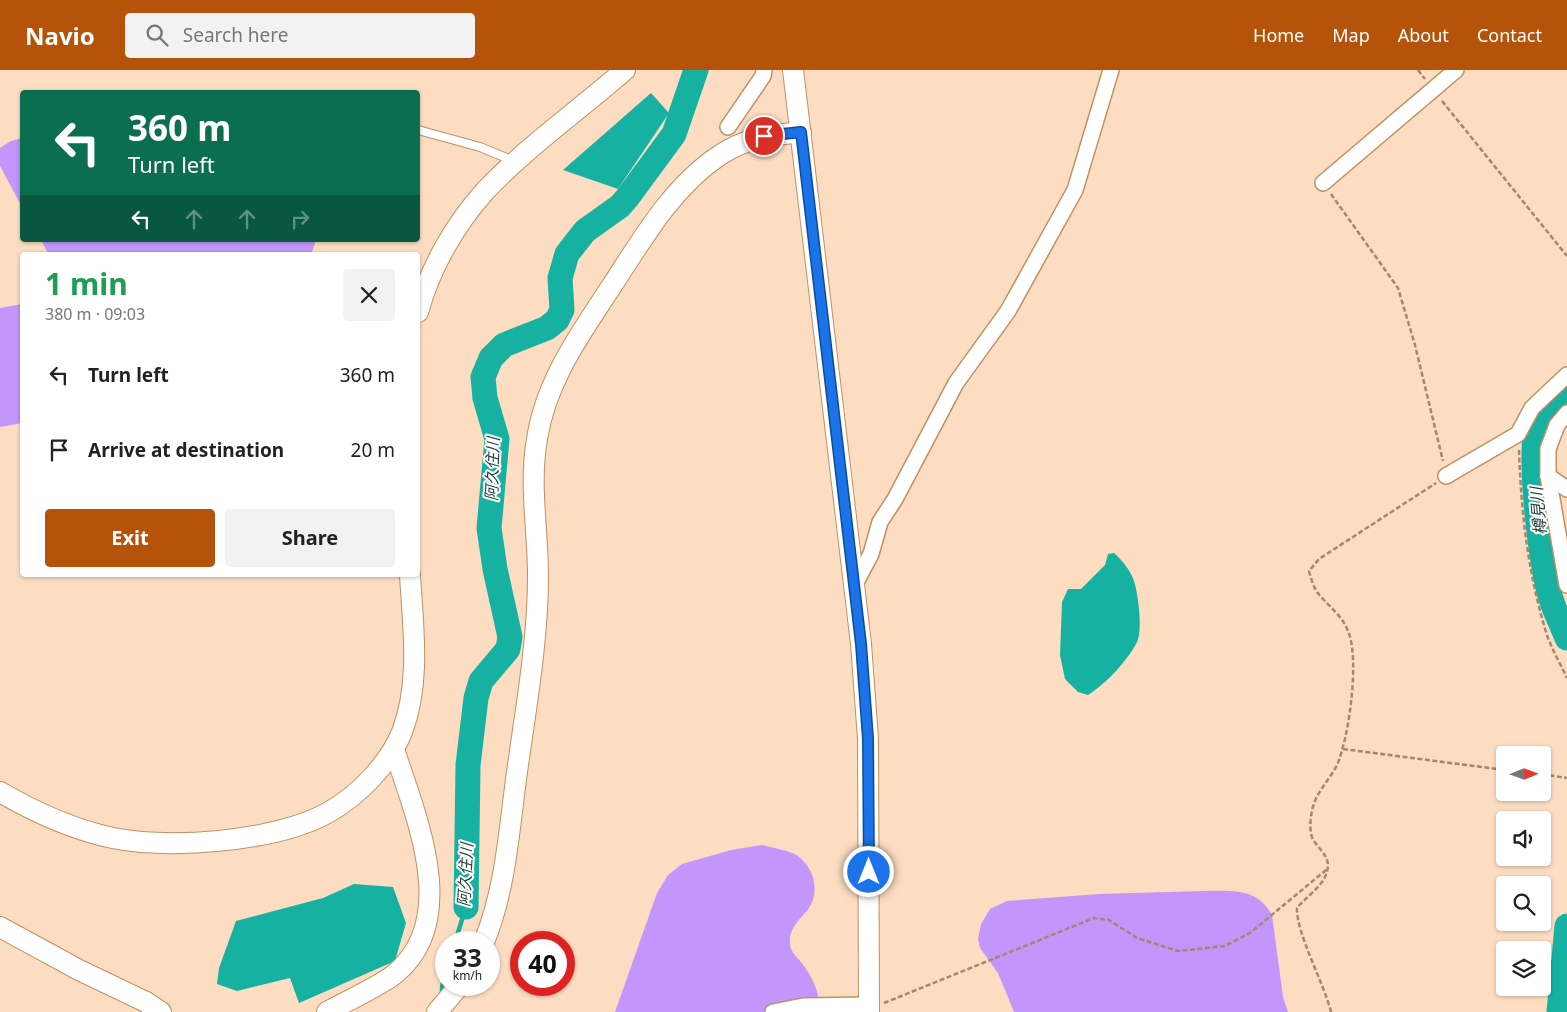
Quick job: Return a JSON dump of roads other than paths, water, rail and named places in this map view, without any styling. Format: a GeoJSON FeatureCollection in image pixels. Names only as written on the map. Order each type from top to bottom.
{"type":"FeatureCollection","features":[{"type":"Feature","properties":{"kind":"street"},"geometry":{"type":"LineString","coordinates":[[420,307],[445,247],[486,191],[516,162],[625,70]]}},
{"type":"Feature","properties":{"kind":"street"},"geometry":{"type":"LineString","coordinates":[[728,127],[763,76],[764,70]]}},
{"type":"Feature","properties":{"kind":"street"},"geometry":{"type":"LineString","coordinates":[[773,1012],[803,1006],[869,1008],[868,739],[854,586],[793,70]]}},
{"type":"Feature","properties":{"kind":"street"},"geometry":{"type":"LineString","coordinates":[[854,586],[871,554],[880,522],[895,499],[956,383],[1008,311],[1075,190],[1111,70]]}},
{"type":"Feature","properties":{"kind":"street"},"geometry":{"type":"LineString","coordinates":[[1323,183],[1456,70]]}},
{"type":"Feature","properties":{"kind":"street"},"geometry":{"type":"LineString","coordinates":[[488,931],[502,890],[537,621],[538,575],[534,467],[540,420],[552,385],[563,362],[629,259],[683,186],[719,156],[745,141],[801,132]]}},
{"type":"Feature","properties":{"kind":"street"},"geometry":{"type":"LineString","coordinates":[[1446,476],[1518,434],[1532,408],[1567,375]]}},
{"type":"Feature","properties":{"kind":"street"},"geometry":{"type":"LineString","coordinates":[[1567,414],[1557,425],[1548,449],[1548,476],[1567,585]]}},
{"type":"Feature","properties":{"kind":"street"},"geometry":{"type":"LineString","coordinates":[[1548,476],[1567,489]]}},
{"type":"Feature","properties":{"kind":"street"},"geometry":{"type":"LineString","coordinates":[[0,792],[56,821],[105,837],[140,843],[211,841],[286,829],[330,812],[367,783],[394,748],[406,718],[415,671],[410,577]]}},
{"type":"Feature","properties":{"kind":"street"},"geometry":{"type":"LineString","coordinates":[[327,1012],[396,973],[422,940],[428,919],[428,879],[424,845],[394,748]]}},
{"type":"Feature","properties":{"kind":"street"},"geometry":{"type":"LineString","coordinates":[[0,927],[79,970],[146,1002],[161,1012]]}},
{"type":"Feature","properties":{"kind":"street"},"geometry":{"type":"LineString","coordinates":[[437,1012],[451,996]]}},
{"type":"Feature","properties":{"kind":"lane"},"geometry":{"type":"LineString","coordinates":[[420,131],[480,147],[516,162]]}},
{"type":"Feature","properties":{"kind":"water"},"geometry":{"type":"Polygon","coordinates":[[[651,93],[669,113],[618,189],[563,170],[651,93]]]}},
{"type":"Feature","properties":{"kind":"water"},"geometry":{"type":"Polygon","coordinates":[[[1114,553],[1131,573],[1134,581],[1139,612],[1139,637],[1122,664],[1102,685],[1088,695],[1078,692],[1065,679],[1060,655],[1062,602],[1068,589],[1081,589],[1105,565],[1108,554],[1114,553]]]}},
{"type":"Feature","properties":{"kind":"water"},"geometry":{"type":"Polygon","coordinates":[[[354,884],[393,887],[406,923],[395,961],[299,1003],[290,978],[237,991],[217,984],[219,968],[236,921],[323,898],[354,884]]]}},
{"type":"Feature","properties":{"kind":"waterway","name":"阿久住川"},"geometry":{"type":"LineString","coordinates":[[466,907],[468,765],[476,698],[481,681],[508,649],[510,637],[495,569],[489,528],[497,439],[485,398],[483,377],[491,358],[504,345],[547,328],[557,320],[562,310],[560,278],[567,254],[585,231],[620,206],[674,134],[696,70]]}},
{"type":"Feature","properties":{"kind":"waterway","name":"樽見川"},"geometry":{"type":"LineString","coordinates":[[1567,392],[1540,419],[1535,437],[1534,457],[1537,509],[1547,584],[1554,609],[1567,638]]}},
{"type":"Feature","properties":{"kind":"waterway","name":"阿久住川"},"geometry":{"type":"LineString","coordinates":[[458,931],[466,907]]}},
{"type":"Feature","properties":{"kind":"waterway","name":"樽見川"},"geometry":{"type":"LineString","coordinates":[[1559,1012],[1567,926]]}}]}
